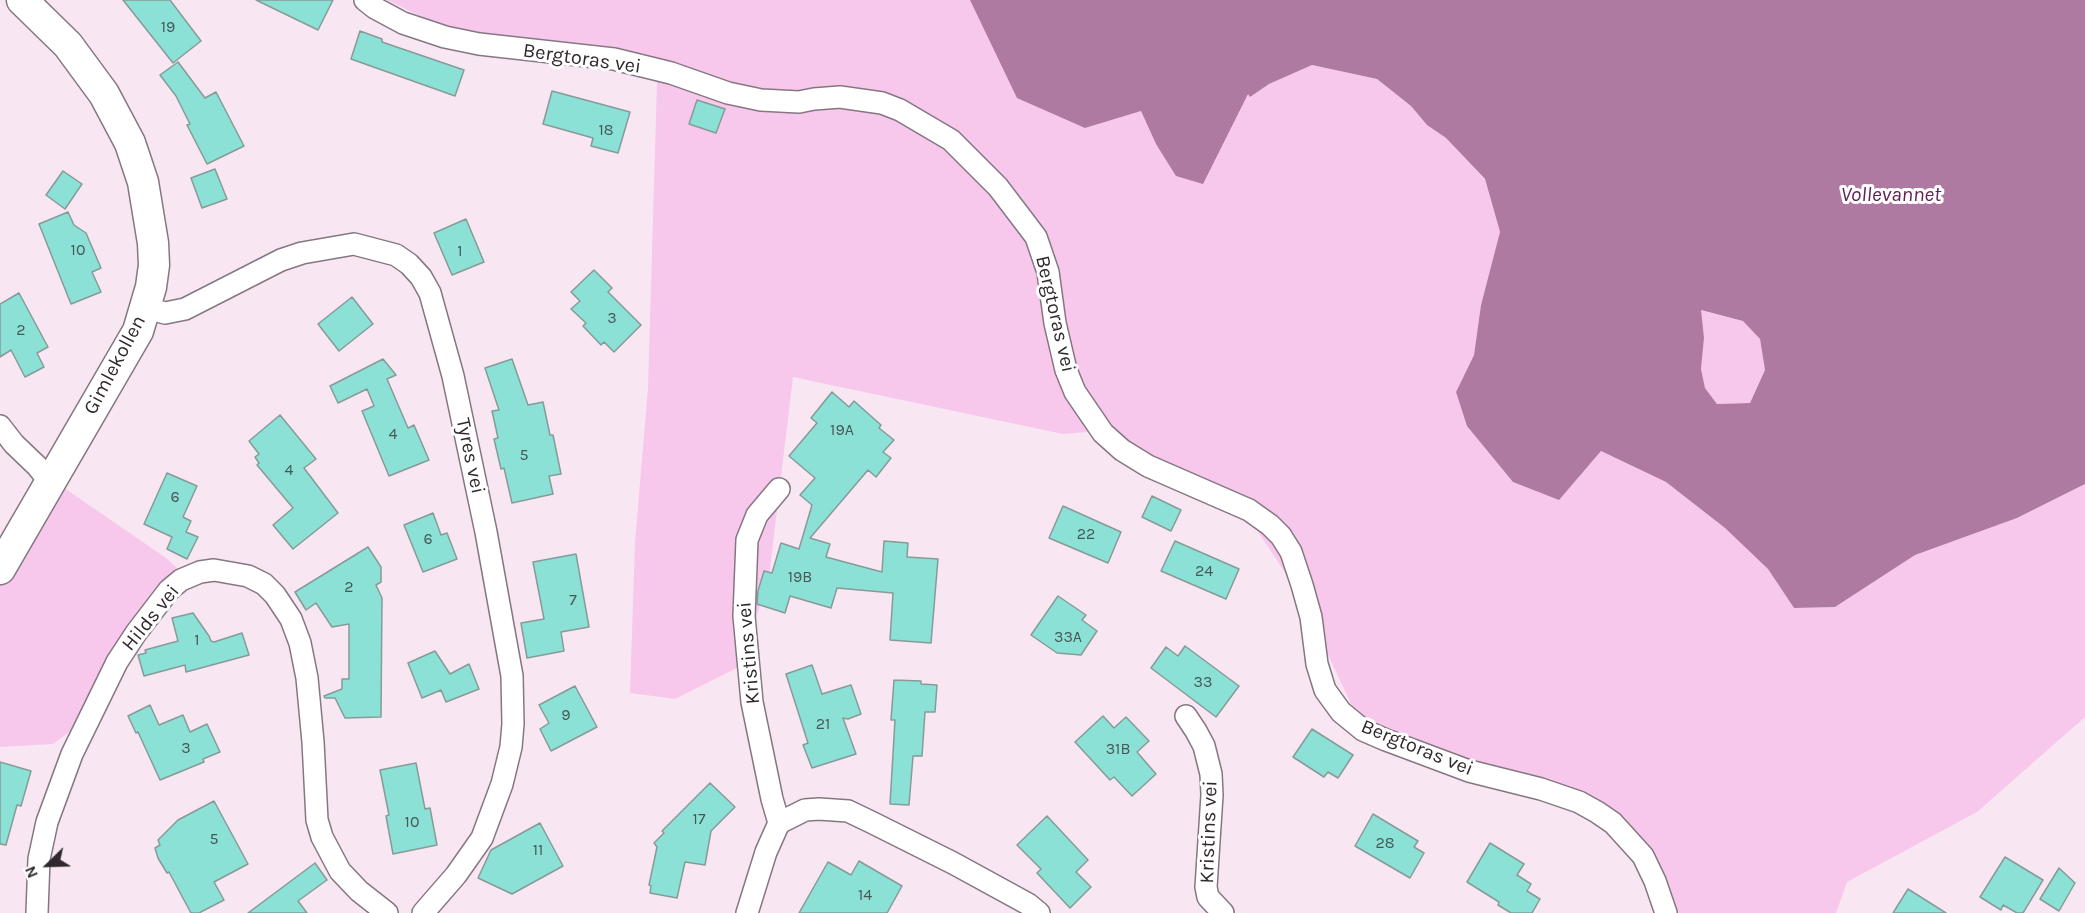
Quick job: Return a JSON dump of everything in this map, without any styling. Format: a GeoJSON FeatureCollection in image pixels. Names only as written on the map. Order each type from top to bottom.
{"type":"FeatureCollection","features":[{"type":"Feature","properties":{"kind":"street","name":"Gimlekollen"},"geometry":{"type":"LineString","coordinates":[[0,569],[138,331],[146,308],[154,266],[153,243],[143,182],[130,143],[104,94],[68,45],[22,0]]}},
{"type":"Feature","properties":{"kind":"street","name":"Bergtoras vei"},"geometry":{"type":"LineString","coordinates":[[365,0],[403,23],[445,37],[479,44],[614,59],[671,74],[728,93],[761,100],[799,102],[840,97],[882,103],[900,110],[951,140],[998,187],[1036,237],[1048,272],[1055,323],[1066,370],[1075,392],[1103,433],[1122,450],[1148,466],[1249,510],[1281,536],[1291,552],[1302,585],[1311,617],[1317,664],[1325,690],[1341,712],[1363,730],[1386,740],[1469,771],[1541,789],[1579,802],[1597,812],[1613,823],[1643,856],[1666,913]]}},
{"type":"Feature","properties":{"kind":"street","name":"Tyres vei"},"geometry":{"type":"LineString","coordinates":[[146,308],[165,313],[185,309],[281,260],[302,253],[354,244],[369,246],[396,255],[409,264],[421,277],[430,293],[453,376],[486,532],[512,676],[513,724],[511,747],[502,784],[482,838],[456,875],[423,913]]}},
{"type":"Feature","properties":{"kind":"street"},"geometry":{"type":"LineString","coordinates":[[0,426],[49,481]]}},
{"type":"Feature","properties":{"kind":"street","name":"Kristins vei"},"geometry":{"type":"LineString","coordinates":[[779,489],[757,515],[747,540],[744,616],[752,702],[779,823]]}},
{"type":"Feature","properties":{"kind":"street","name":"Hilds vei"},"geometry":{"type":"LineString","coordinates":[[37,913],[39,859],[47,822],[72,754],[102,690],[136,633],[169,590],[181,580],[200,572],[214,570],[248,576],[264,584],[275,595],[291,619],[300,643],[307,678],[317,820],[322,837],[340,871],[359,891],[387,913]]}},
{"type":"Feature","properties":{"kind":"street","name":"Kristins vei"},"geometry":{"type":"LineString","coordinates":[[1186,716],[1204,746],[1211,774],[1212,795],[1206,887],[1208,897],[1223,913]]}},
{"type":"Feature","properties":{"kind":"street"},"geometry":{"type":"LineString","coordinates":[[747,913],[766,852],[779,823],[805,810],[819,809],[848,812],[953,863],[1028,904],[1039,913]]}},
{"type":"Feature","properties":{"kind":"shaded area"},"geometry":{"type":"Polygon","coordinates":[[[387,0],[970,0],[1085,128],[1141,111],[1156,144],[1248,93],[1250,97],[1269,84],[1312,65],[1377,79],[1411,106],[1427,125],[1446,138],[1485,180],[1500,233],[1481,305],[1474,355],[1456,392],[1559,499],[1601,451],[1666,482],[1725,528],[1768,569],[1794,608],[1835,607],[1915,555],[2017,518],[2085,484],[2085,717],[1977,812],[1847,882],[1836,913],[1662,913],[1620,829],[1360,723],[1301,597],[1236,498],[1100,431],[1063,434],[793,377],[769,577],[741,666],[675,699],[630,693],[635,542],[648,388],[657,83],[617,49],[468,39],[387,0]]]}},
{"type":"Feature","properties":{"kind":"shaded area"},"geometry":{"type":"Polygon","coordinates":[[[1700,310],[1743,321],[1760,339],[1765,370],[1750,403],[1717,404],[1705,388],[1701,369],[1704,338],[1700,310]]]}},
{"type":"Feature","properties":{"kind":"shaded area"},"geometry":{"type":"Polygon","coordinates":[[[38,470],[166,558],[188,578],[95,713],[53,744],[0,747],[0,548],[38,470]]]}},
{"type":"Feature","properties":{"kind":"water","name":"Vollevannet"},"geometry":{"type":"Polygon","coordinates":[[[970,0],[2085,0],[2085,484],[2017,518],[1915,555],[1835,607],[1794,608],[1768,569],[1725,528],[1666,482],[1601,451],[1559,500],[1513,482],[1467,426],[1456,392],[1474,355],[1481,305],[1500,232],[1485,179],[1446,138],[1427,125],[1411,106],[1377,79],[1312,65],[1269,84],[1250,97],[1248,94],[1203,184],[1176,176],[1156,144],[1141,111],[1085,128],[1017,98],[970,0]],[[1701,310],[1704,338],[1701,369],[1705,388],[1717,404],[1750,403],[1765,370],[1760,339],[1743,321],[1701,310]]]}},
{"type":"Feature","properties":{"kind":"building"},"geometry":{"type":"Polygon","coordinates":[[[123,0],[170,0],[201,41],[173,63],[123,0]]]}},
{"type":"Feature","properties":{"kind":"building"},"geometry":{"type":"Polygon","coordinates":[[[256,0],[333,0],[318,30],[256,0]]]}},
{"type":"Feature","properties":{"kind":"building"},"geometry":{"type":"Polygon","coordinates":[[[360,31],[382,39],[382,42],[464,70],[455,96],[351,59],[360,31]]]}},
{"type":"Feature","properties":{"kind":"building"},"geometry":{"type":"Polygon","coordinates":[[[178,62],[205,98],[216,92],[244,146],[207,164],[187,125],[190,124],[176,96],[160,75],[178,62]]]}},
{"type":"Feature","properties":{"kind":"building"},"geometry":{"type":"Polygon","coordinates":[[[552,91],[630,112],[618,153],[591,146],[593,138],[543,124],[552,91]]]}},
{"type":"Feature","properties":{"kind":"building"},"geometry":{"type":"Polygon","coordinates":[[[697,100],[725,109],[716,133],[689,124],[697,100]]]}},
{"type":"Feature","properties":{"kind":"building"},"geometry":{"type":"Polygon","coordinates":[[[215,169],[227,199],[202,208],[191,178],[215,169]]]}},
{"type":"Feature","properties":{"kind":"building"},"geometry":{"type":"Polygon","coordinates":[[[63,171],[82,184],[65,209],[46,195],[63,171]]]}},
{"type":"Feature","properties":{"kind":"building"},"geometry":{"type":"Polygon","coordinates":[[[68,212],[74,225],[86,233],[101,268],[92,272],[101,292],[71,304],[39,224],[68,212]]]}},
{"type":"Feature","properties":{"kind":"building"},"geometry":{"type":"Polygon","coordinates":[[[466,219],[484,262],[452,275],[434,233],[466,219]]]}},
{"type":"Feature","properties":{"kind":"building"},"geometry":{"type":"Polygon","coordinates":[[[594,270],[612,288],[608,292],[641,325],[614,352],[604,342],[601,345],[583,326],[586,323],[571,309],[580,301],[571,292],[594,270]]]}},
{"type":"Feature","properties":{"kind":"building"},"geometry":{"type":"Polygon","coordinates":[[[19,293],[48,347],[37,353],[44,367],[25,377],[11,350],[0,357],[0,304],[19,293]]]}},
{"type":"Feature","properties":{"kind":"building"},"geometry":{"type":"Polygon","coordinates":[[[352,297],[373,324],[339,351],[318,324],[352,297]]]}},
{"type":"Feature","properties":{"kind":"building"},"geometry":{"type":"Polygon","coordinates":[[[383,359],[396,375],[387,379],[408,428],[414,425],[429,460],[389,476],[362,411],[374,406],[367,389],[338,403],[330,386],[383,359]]]}},
{"type":"Feature","properties":{"kind":"building"},"geometry":{"type":"Polygon","coordinates":[[[512,359],[528,405],[543,402],[561,474],[549,476],[553,494],[512,503],[494,439],[498,438],[492,411],[499,410],[485,368],[512,359]]]}},
{"type":"Feature","properties":{"kind":"building"},"geometry":{"type":"Polygon","coordinates":[[[832,392],[849,407],[854,401],[881,425],[879,428],[894,440],[883,452],[891,458],[876,477],[868,470],[810,538],[830,544],[826,557],[882,572],[884,541],[908,543],[907,557],[938,559],[931,643],[890,640],[893,593],[837,588],[831,608],[790,596],[785,613],[757,604],[764,571],[772,573],[781,543],[799,549],[812,505],[800,495],[815,478],[789,456],[817,423],[811,418],[832,392]]]}},
{"type":"Feature","properties":{"kind":"building"},"geometry":{"type":"Polygon","coordinates":[[[280,415],[316,459],[304,468],[338,513],[293,549],[273,525],[293,508],[257,465],[259,463],[255,457],[259,454],[249,441],[280,415]]]}},
{"type":"Feature","properties":{"kind":"building"},"geometry":{"type":"Polygon","coordinates":[[[167,473],[197,486],[183,517],[191,521],[186,532],[198,537],[187,559],[167,549],[172,537],[144,524],[167,473]]]}},
{"type":"Feature","properties":{"kind":"building"},"geometry":{"type":"Polygon","coordinates":[[[1152,496],[1181,510],[1171,531],[1142,517],[1152,496]]]}},
{"type":"Feature","properties":{"kind":"building"},"geometry":{"type":"Polygon","coordinates":[[[1063,506],[1121,532],[1108,563],[1049,538],[1063,506]]]}},
{"type":"Feature","properties":{"kind":"building"},"geometry":{"type":"Polygon","coordinates":[[[433,513],[441,535],[447,533],[457,559],[423,572],[404,525],[433,513]]]}},
{"type":"Feature","properties":{"kind":"building"},"geometry":{"type":"Polygon","coordinates":[[[1175,541],[1239,569],[1226,599],[1161,571],[1175,541]]]}},
{"type":"Feature","properties":{"kind":"building"},"geometry":{"type":"Polygon","coordinates":[[[368,547],[381,567],[381,582],[376,585],[382,598],[381,717],[345,718],[335,698],[324,696],[342,689],[342,679],[349,679],[349,624],[332,627],[316,603],[306,610],[295,592],[368,547]]]}},
{"type":"Feature","properties":{"kind":"building"},"geometry":{"type":"Polygon","coordinates":[[[576,554],[589,627],[561,632],[564,651],[527,658],[521,623],[544,619],[533,562],[576,554]]]}},
{"type":"Feature","properties":{"kind":"building"},"geometry":{"type":"Polygon","coordinates":[[[1058,596],[1086,615],[1082,620],[1097,631],[1081,655],[1057,653],[1031,635],[1058,596]]]}},
{"type":"Feature","properties":{"kind":"building"},"geometry":{"type":"Polygon","coordinates":[[[193,613],[211,641],[242,633],[249,655],[186,672],[185,665],[144,676],[138,655],[146,653],[145,650],[178,641],[172,618],[193,613]]]}},
{"type":"Feature","properties":{"kind":"building"},"geometry":{"type":"Polygon","coordinates":[[[1185,646],[1239,686],[1216,717],[1151,668],[1166,647],[1178,656],[1185,646]]]}},
{"type":"Feature","properties":{"kind":"building"},"geometry":{"type":"Polygon","coordinates":[[[435,651],[450,674],[469,664],[479,689],[446,702],[441,690],[422,698],[408,663],[435,651]]]}},
{"type":"Feature","properties":{"kind":"building"},"geometry":{"type":"Polygon","coordinates":[[[812,665],[822,694],[851,685],[861,714],[848,719],[843,718],[856,754],[812,768],[803,745],[808,743],[786,674],[812,665]]]}},
{"type":"Feature","properties":{"kind":"building"},"geometry":{"type":"Polygon","coordinates":[[[894,680],[921,681],[921,684],[937,685],[935,712],[925,712],[922,756],[913,756],[909,805],[890,804],[895,720],[891,720],[894,680]]]}},
{"type":"Feature","properties":{"kind":"building"},"geometry":{"type":"Polygon","coordinates":[[[575,686],[597,727],[551,751],[540,729],[549,723],[539,705],[575,686]]]}},
{"type":"Feature","properties":{"kind":"building"},"geometry":{"type":"Polygon","coordinates":[[[150,705],[159,725],[183,715],[190,732],[207,724],[220,752],[203,759],[204,762],[160,780],[128,716],[150,705]]]}},
{"type":"Feature","properties":{"kind":"building"},"geometry":{"type":"Polygon","coordinates":[[[1103,716],[1114,728],[1126,717],[1149,741],[1137,752],[1156,774],[1132,796],[1114,777],[1110,780],[1075,742],[1103,716]]]}},
{"type":"Feature","properties":{"kind":"building"},"geometry":{"type":"Polygon","coordinates":[[[1312,729],[1353,755],[1338,778],[1328,772],[1324,777],[1293,757],[1312,729]]]}},
{"type":"Feature","properties":{"kind":"building"},"geometry":{"type":"Polygon","coordinates":[[[0,762],[31,771],[21,806],[17,805],[6,845],[0,844],[0,762]]]}},
{"type":"Feature","properties":{"kind":"building"},"geometry":{"type":"Polygon","coordinates":[[[416,763],[425,809],[430,808],[437,845],[393,854],[386,816],[389,815],[380,770],[416,763]]]}},
{"type":"Feature","properties":{"kind":"building"},"geometry":{"type":"Polygon","coordinates":[[[710,783],[735,807],[711,831],[705,865],[685,862],[677,898],[650,893],[651,886],[649,885],[657,847],[654,843],[664,833],[662,831],[710,783]]]}},
{"type":"Feature","properties":{"kind":"building"},"geometry":{"type":"Polygon","coordinates":[[[214,801],[248,864],[214,882],[224,900],[199,913],[191,913],[169,872],[167,873],[158,858],[155,848],[160,845],[158,840],[178,820],[214,801]]]}},
{"type":"Feature","properties":{"kind":"building"},"geometry":{"type":"Polygon","coordinates":[[[1373,814],[1418,841],[1414,847],[1424,853],[1410,878],[1355,846],[1373,814]]]}},
{"type":"Feature","properties":{"kind":"building"},"geometry":{"type":"Polygon","coordinates":[[[1047,816],[1088,860],[1076,872],[1091,887],[1070,908],[1037,873],[1041,869],[1017,845],[1047,816]]]}},
{"type":"Feature","properties":{"kind":"building"},"geometry":{"type":"Polygon","coordinates":[[[540,823],[563,866],[512,894],[478,878],[491,850],[540,823]]]}},
{"type":"Feature","properties":{"kind":"building"},"geometry":{"type":"Polygon","coordinates":[[[1490,843],[1524,864],[1517,875],[1531,884],[1527,891],[1540,899],[1532,913],[1511,913],[1498,905],[1499,902],[1467,882],[1490,843]]]}},
{"type":"Feature","properties":{"kind":"building"},"geometry":{"type":"Polygon","coordinates":[[[2005,857],[2043,880],[2023,913],[2017,913],[2003,905],[2001,910],[1980,897],[2005,857]]]}},
{"type":"Feature","properties":{"kind":"building"},"geometry":{"type":"Polygon","coordinates":[[[859,861],[902,886],[887,913],[799,913],[828,862],[851,875],[859,861]]]}},
{"type":"Feature","properties":{"kind":"building"},"geometry":{"type":"Polygon","coordinates":[[[315,863],[327,880],[298,901],[307,913],[248,913],[315,863]]]}},
{"type":"Feature","properties":{"kind":"building"},"geometry":{"type":"Polygon","coordinates":[[[2059,868],[2075,883],[2059,911],[2040,899],[2059,868]]]}},
{"type":"Feature","properties":{"kind":"building"},"geometry":{"type":"Polygon","coordinates":[[[1908,889],[1946,913],[1893,913],[1908,889]]]}}]}
